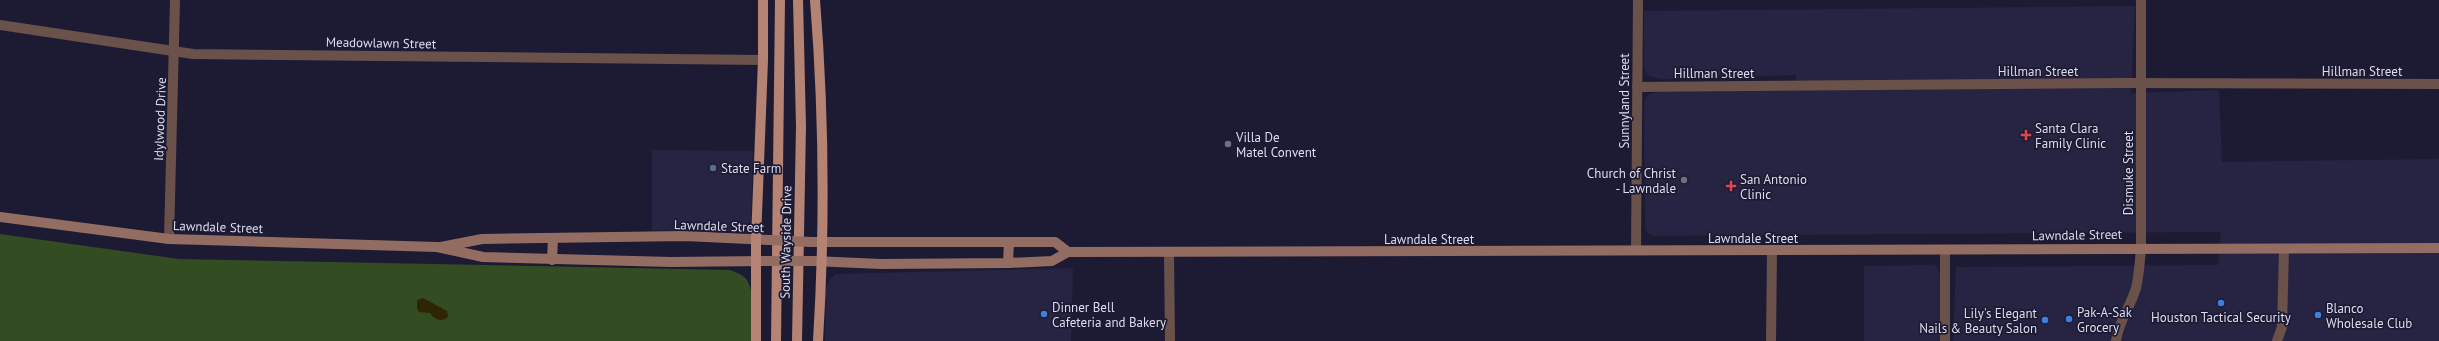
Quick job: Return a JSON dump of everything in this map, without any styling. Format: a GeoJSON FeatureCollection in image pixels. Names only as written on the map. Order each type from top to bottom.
{"type":"FeatureCollection","features":[{"type":"Feature","properties":{"kind":"main road"},"geometry":{"type":"LineString","coordinates":[[756,341],[762,261],[756,240],[763,60],[763,0]]}},
{"type":"Feature","properties":{"kind":"main road","name":"South Wayside Drive"},"geometry":{"type":"LineString","coordinates":[[776,341],[780,0]]}},
{"type":"Feature","properties":{"kind":"main road","name":"South Wayside Drive"},"geometry":{"type":"LineString","coordinates":[[797,341],[801,126],[798,0]]}},
{"type":"Feature","properties":{"kind":"main road"},"geometry":{"type":"LineString","coordinates":[[815,0],[819,48],[824,242],[824,262],[818,341]]}},
{"type":"Feature","properties":{"kind":"main road","name":"Lawndale Street"},"geometry":{"type":"LineString","coordinates":[[0,217],[169,239],[437,247],[483,257],[552,260],[811,261],[893,264],[1052,261],[1068,252],[2439,248]]}},
{"type":"Feature","properties":{"kind":"main road","name":"Lawndale Street"},"geometry":{"type":"LineString","coordinates":[[437,247],[482,239],[685,236],[811,242],[1055,242],[1068,252]]}},
{"type":"Feature","properties":{"kind":"main road"},"geometry":{"type":"LineString","coordinates":[[552,260],[553,238]]}},
{"type":"Feature","properties":{"kind":"main road"},"geometry":{"type":"LineString","coordinates":[[1008,263],[1009,242]]}},
{"type":"Feature","properties":{"kind":"street","name":"Idylwood Drive"},"geometry":{"type":"LineString","coordinates":[[169,239],[175,52],[175,0]]}},
{"type":"Feature","properties":{"kind":"street","name":"Sunnyland Street"},"geometry":{"type":"LineString","coordinates":[[1636,250],[1638,0]]}},
{"type":"Feature","properties":{"kind":"street","name":"Dismuke Street"},"geometry":{"type":"LineString","coordinates":[[2116,341],[2119,324],[2131,302],[2136,286],[2141,248],[2141,0]]}},
{"type":"Feature","properties":{"kind":"street","name":"Meadowlawn Street"},"geometry":{"type":"LineString","coordinates":[[0,26],[193,54],[763,60]]}},
{"type":"Feature","properties":{"kind":"street","name":"Hillman Street"},"geometry":{"type":"LineString","coordinates":[[1637,87],[2141,83],[2439,84]]}},
{"type":"Feature","properties":{"kind":"street"},"geometry":{"type":"LineString","coordinates":[[2278,341],[2282,327],[2284,249]]}},
{"type":"Feature","properties":{"kind":"street"},"geometry":{"type":"LineString","coordinates":[[1945,250],[1945,341]]}},
{"type":"Feature","properties":{"kind":"street"},"geometry":{"type":"LineString","coordinates":[[1771,341],[1772,251]]}},
{"type":"Feature","properties":{"kind":"street"},"geometry":{"type":"LineString","coordinates":[[1168,252],[1170,341]]}},
{"type":"Feature","properties":{"kind":"shaded area"},"geometry":{"type":"Polygon","coordinates":[[[2135,6],[2131,93],[2219,90],[2222,162],[2439,159],[2439,341],[1953,341],[1956,267],[2218,265],[2221,232],[1653,236],[1647,233],[1645,227],[1644,101],[1649,94],[1659,92],[1796,90],[1796,75],[1661,79],[1648,76],[1644,67],[1644,11],[2135,6]]]}},
{"type":"Feature","properties":{"kind":"shaded area"},"geometry":{"type":"Polygon","coordinates":[[[652,150],[753,151],[751,222],[742,229],[734,231],[652,230],[652,150]]]}},
{"type":"Feature","properties":{"kind":"shaded area"},"geometry":{"type":"Polygon","coordinates":[[[1933,265],[1937,267],[1940,275],[1940,341],[1864,341],[1864,266],[1933,265]]]}},
{"type":"Feature","properties":{"kind":"shaded area"},"geometry":{"type":"Polygon","coordinates":[[[1073,268],[1071,341],[825,341],[826,289],[830,279],[836,274],[1073,268]]]}},
{"type":"Feature","properties":{"kind":"green space"},"geometry":{"type":"Polygon","coordinates":[[[0,234],[179,259],[730,270],[745,278],[750,288],[752,302],[751,341],[0,341],[0,234]]]}},
{"type":"Feature","properties":{"kind":"sand"},"geometry":{"type":"Polygon","coordinates":[[[423,298],[447,311],[448,317],[440,320],[430,313],[419,312],[417,309],[417,300],[423,298]]]}},
{"type":"Feature","properties":{"kind":"place","name":"Santa Clara Family Clinic"},"geometry":{"type":"Point","coordinates":[2026,135]}},
{"type":"Feature","properties":{"kind":"place","name":"Villa De Matel Convent"},"geometry":{"type":"Point","coordinates":[1228,144]}},
{"type":"Feature","properties":{"kind":"place","name":"State Farm"},"geometry":{"type":"Point","coordinates":[713,168]}},
{"type":"Feature","properties":{"kind":"place","name":"Church of Christ - Lawndale"},"geometry":{"type":"Point","coordinates":[1684,180]}},
{"type":"Feature","properties":{"kind":"place","name":"San Antonio Clinic"},"geometry":{"type":"Point","coordinates":[1731,186]}},
{"type":"Feature","properties":{"kind":"place","name":"Houston Tactical Security"},"geometry":{"type":"Point","coordinates":[2221,303]}},
{"type":"Feature","properties":{"kind":"place","name":"Dinner Bell Cafeteria and Bakery"},"geometry":{"type":"Point","coordinates":[1044,314]}},
{"type":"Feature","properties":{"kind":"place","name":"Blanco Wholesale Club"},"geometry":{"type":"Point","coordinates":[2318,315]}},
{"type":"Feature","properties":{"kind":"place","name":"Pak-A-Sak Grocery"},"geometry":{"type":"Point","coordinates":[2069,319]}},
{"type":"Feature","properties":{"kind":"place","name":"Lily's Elegant Nails & Beauty Salon"},"geometry":{"type":"Point","coordinates":[2045,320]}}]}
